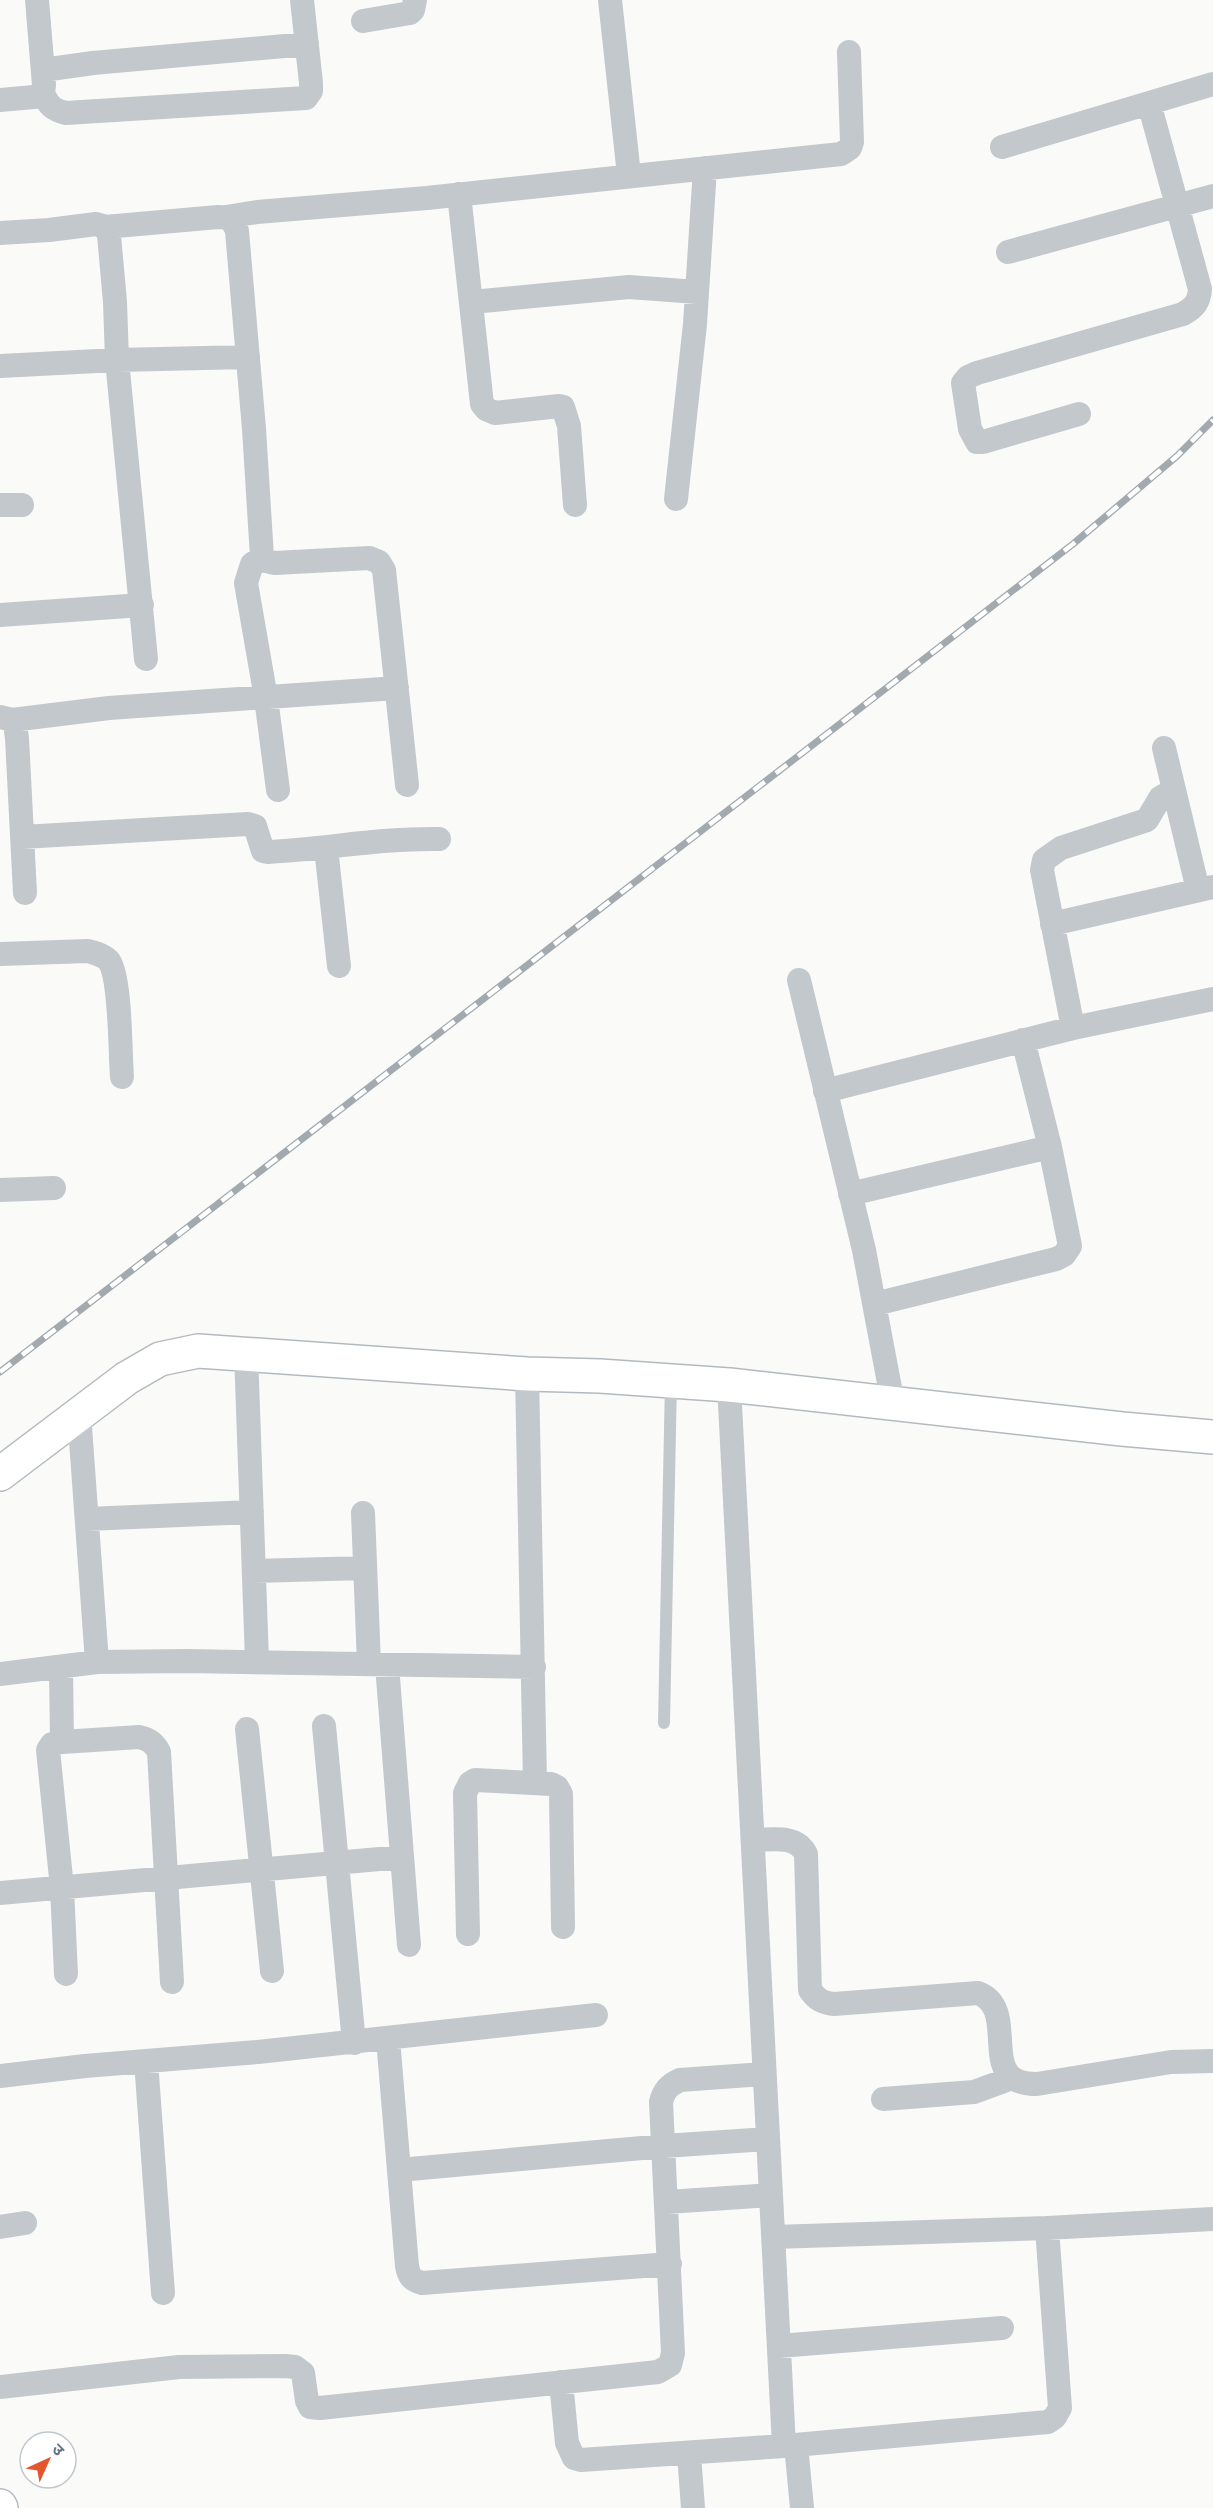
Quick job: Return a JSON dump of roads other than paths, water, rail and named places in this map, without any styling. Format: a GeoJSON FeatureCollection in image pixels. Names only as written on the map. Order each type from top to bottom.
{"type":"FeatureCollection","features":[{"type":"Feature","properties":{"kind":"street"},"geometry":{"type":"LineString","coordinates":[[38,0],[43,82],[47,102],[54,110],[66,113],[306,98],[311,91],[302,0]]}},
{"type":"Feature","properties":{"kind":"street"},"geometry":{"type":"LineString","coordinates":[[363,21],[410,13],[414,10],[415,0]]}},
{"type":"Feature","properties":{"kind":"street"},"geometry":{"type":"LineString","coordinates":[[610,0],[629,175]]}},
{"type":"Feature","properties":{"kind":"street"},"geometry":{"type":"LineString","coordinates":[[0,100],[34,97],[43,82],[93,63],[307,44]]}},
{"type":"Feature","properties":{"kind":"street"},"geometry":{"type":"LineString","coordinates":[[0,233],[96,224],[105,227],[226,217],[257,212],[459,194],[836,155],[847,152],[852,142],[849,52]]}},
{"type":"Feature","properties":{"kind":"street"},"geometry":{"type":"LineString","coordinates":[[1002,147],[1213,84]]}},
{"type":"Feature","properties":{"kind":"street"},"geometry":{"type":"LineString","coordinates":[[1079,414],[977,442],[970,429],[963,383],[968,377],[977,373],[1183,314],[1194,307],[1199,299],[1200,289],[1149,103]]}},
{"type":"Feature","properties":{"kind":"street"},"geometry":{"type":"LineString","coordinates":[[676,499],[697,292],[705,168]]}},
{"type":"Feature","properties":{"kind":"street"},"geometry":{"type":"LineString","coordinates":[[459,194],[482,404],[486,409],[495,412],[563,407],[569,426],[575,505]]}},
{"type":"Feature","properties":{"kind":"street"},"geometry":{"type":"LineString","coordinates":[[1008,252],[1213,196]]}},
{"type":"Feature","properties":{"kind":"street"},"geometry":{"type":"LineString","coordinates":[[226,217],[232,221],[237,231],[261,557],[275,563],[369,558],[379,562],[384,570],[407,784]]}},
{"type":"Feature","properties":{"kind":"street"},"geometry":{"type":"LineString","coordinates":[[105,227],[109,235],[117,360],[146,660]]}},
{"type":"Feature","properties":{"kind":"street"},"geometry":{"type":"LineString","coordinates":[[472,302],[629,288],[697,292]]}},
{"type":"Feature","properties":{"kind":"street"},"geometry":{"type":"LineString","coordinates":[[0,366],[248,357]]}},
{"type":"Feature","properties":{"kind":"street"},"geometry":{"type":"LineString","coordinates":[[261,557],[252,564],[246,583],[266,698],[278,790]]}},
{"type":"Feature","properties":{"kind":"street"},"geometry":{"type":"LineString","coordinates":[[0,615],[142,605]]}},
{"type":"Feature","properties":{"kind":"street"},"geometry":{"type":"LineString","coordinates":[[6,719],[108,708],[397,688]]}},
{"type":"Feature","properties":{"kind":"street"},"geometry":{"type":"LineString","coordinates":[[6,719],[15,725],[17,738],[25,893]]}},
{"type":"Feature","properties":{"kind":"street"},"geometry":{"type":"LineString","coordinates":[[1052,924],[1206,889],[1174,790],[1164,748]]}},
{"type":"Feature","properties":{"kind":"street"},"geometry":{"type":"LineString","coordinates":[[1073,1028],[1042,870],[1044,860],[1061,848],[1147,820],[1160,798],[1174,790]]}},
{"type":"Feature","properties":{"kind":"street"},"geometry":{"type":"LineString","coordinates":[[22,837],[248,824],[255,826],[263,851],[326,848],[407,839],[439,839]]}},
{"type":"Feature","properties":{"kind":"street"},"geometry":{"type":"LineString","coordinates":[[326,848],[339,966]]}},
{"type":"Feature","properties":{"kind":"street"},"geometry":{"type":"LineString","coordinates":[[0,954],[88,951],[98,953],[109,962],[116,982],[122,1077]]}},
{"type":"Feature","properties":{"kind":"street"},"geometry":{"type":"LineString","coordinates":[[799,980],[875,1304],[892,1404]]}},
{"type":"Feature","properties":{"kind":"street"},"geometry":{"type":"LineString","coordinates":[[825,1091],[1073,1028],[1212,1004]]}},
{"type":"Feature","properties":{"kind":"street"},"geometry":{"type":"LineString","coordinates":[[875,1304],[1064,1255],[1070,1246],[1050,1147],[1023,1041]]}},
{"type":"Feature","properties":{"kind":"street"},"geometry":{"type":"LineString","coordinates":[[850,1194],[1050,1147]]}},
{"type":"Feature","properties":{"kind":"street"},"geometry":{"type":"LineString","coordinates":[[0,1190],[54,1188]]}},
{"type":"Feature","properties":{"kind":"street"},"geometry":{"type":"LineString","coordinates":[[0,1474],[127,1378],[160,1359],[198,1351],[527,1374],[729,1384],[892,1404],[1213,1437]]}},
{"type":"Feature","properties":{"kind":"street"},"geometry":{"type":"LineString","coordinates":[[246,1353],[257,1661]]}},
{"type":"Feature","properties":{"kind":"street"},"geometry":{"type":"LineString","coordinates":[[527,1374],[535,1783]]}},
{"type":"Feature","properties":{"kind":"street"},"geometry":{"type":"LineString","coordinates":[[729,1384],[779,2346],[790,2446],[802,2508]]}},
{"type":"Feature","properties":{"kind":"street"},"geometry":{"type":"LineString","coordinates":[[80,1413],[97,1662]]}},
{"type":"Feature","properties":{"kind":"street"},"geometry":{"type":"LineString","coordinates":[[87,1519],[252,1512]]}},
{"type":"Feature","properties":{"kind":"street"},"geometry":{"type":"LineString","coordinates":[[363,1513],[365,1568],[402,1857],[409,1945]]}},
{"type":"Feature","properties":{"kind":"street"},"geometry":{"type":"LineString","coordinates":[[254,1571],[365,1568]]}},
{"type":"Feature","properties":{"kind":"street"},"geometry":{"type":"LineString","coordinates":[[0,1674],[97,1662],[257,1661],[534,1667]]}},
{"type":"Feature","properties":{"kind":"street"},"geometry":{"type":"LineString","coordinates":[[61,1667],[62,1742]]}},
{"type":"Feature","properties":{"kind":"street"},"geometry":{"type":"LineString","coordinates":[[324,1726],[354,2043]]}},
{"type":"Feature","properties":{"kind":"street"},"geometry":{"type":"LineString","coordinates":[[248,1729],[260,1870],[272,1971]]}},
{"type":"Feature","properties":{"kind":"street"},"geometry":{"type":"LineString","coordinates":[[66,1974],[62,1888],[48,1750],[52,1744],[62,1742],[139,1737],[147,1738],[155,1744],[159,1752],[172,1982]]}},
{"type":"Feature","properties":{"kind":"street"},"geometry":{"type":"LineString","coordinates":[[468,1934],[465,1793],[466,1787],[475,1780],[551,1784],[557,1787],[561,1794],[563,1927]]}},
{"type":"Feature","properties":{"kind":"street"},"geometry":{"type":"LineString","coordinates":[[753,1840],[792,1840],[801,1845],[806,1854],[810,1990],[815,1998],[824,2003],[978,1993],[988,1996],[995,2006],[1005,2067],[1012,2078],[1022,2083],[1037,2084],[1171,2062],[1213,2061]]}},
{"type":"Feature","properties":{"kind":"street"},"geometry":{"type":"LineString","coordinates":[[0,1893],[402,1857]]}},
{"type":"Feature","properties":{"kind":"street"},"geometry":{"type":"LineString","coordinates":[[0,2076],[354,2043],[596,2015]]}},
{"type":"Feature","properties":{"kind":"street"},"geometry":{"type":"LineString","coordinates":[[388,2039],[407,2266],[408,2275],[413,2280],[422,2283],[670,2264]]}},
{"type":"Feature","properties":{"kind":"street"},"geometry":{"type":"LineString","coordinates":[[146,2061],[164,2293]]}},
{"type":"Feature","properties":{"kind":"street"},"geometry":{"type":"LineString","coordinates":[[1213,2071],[1213,2082]]}},
{"type":"Feature","properties":{"kind":"street"},"geometry":{"type":"LineString","coordinates":[[0,2387],[179,2367],[285,2366],[295,2367],[303,2373],[307,2401],[310,2407],[320,2408],[658,2372],[670,2365],[673,2354],[661,2102],[663,2093],[670,2085],[680,2080],[764,2074]]}},
{"type":"Feature","properties":{"kind":"street"},"geometry":{"type":"LineString","coordinates":[[884,2099],[974,2092],[1012,2078]]}},
{"type":"Feature","properties":{"kind":"street"},"geometry":{"type":"LineString","coordinates":[[399,2170],[768,2139]]}},
{"type":"Feature","properties":{"kind":"street"},"geometry":{"type":"LineString","coordinates":[[667,2202],[771,2195]]}},
{"type":"Feature","properties":{"kind":"street"},"geometry":{"type":"LineString","coordinates":[[774,2237],[1047,2228],[1213,2219]]}},
{"type":"Feature","properties":{"kind":"street"},"geometry":{"type":"LineString","coordinates":[[0,2227],[25,2223]]}},
{"type":"Feature","properties":{"kind":"street"},"geometry":{"type":"LineString","coordinates":[[561,2382],[567,2443],[574,2458],[689,2454],[1048,2422],[1055,2417],[1060,2408],[1047,2228]]}},
{"type":"Feature","properties":{"kind":"street"},"geometry":{"type":"LineString","coordinates":[[779,2346],[1002,2328]]}},
{"type":"Feature","properties":{"kind":"street"},"geometry":{"type":"LineString","coordinates":[[689,2454],[693,2508]]}},
{"type":"Feature","properties":{"kind":"lane"},"geometry":{"type":"LineString","coordinates":[[664,1724],[671,1380]]}},
{"type":"Feature","properties":{"kind":"railway"},"geometry":{"type":"LineString","coordinates":[[0,1372],[1073,544],[1177,456],[1213,420]]}}]}
